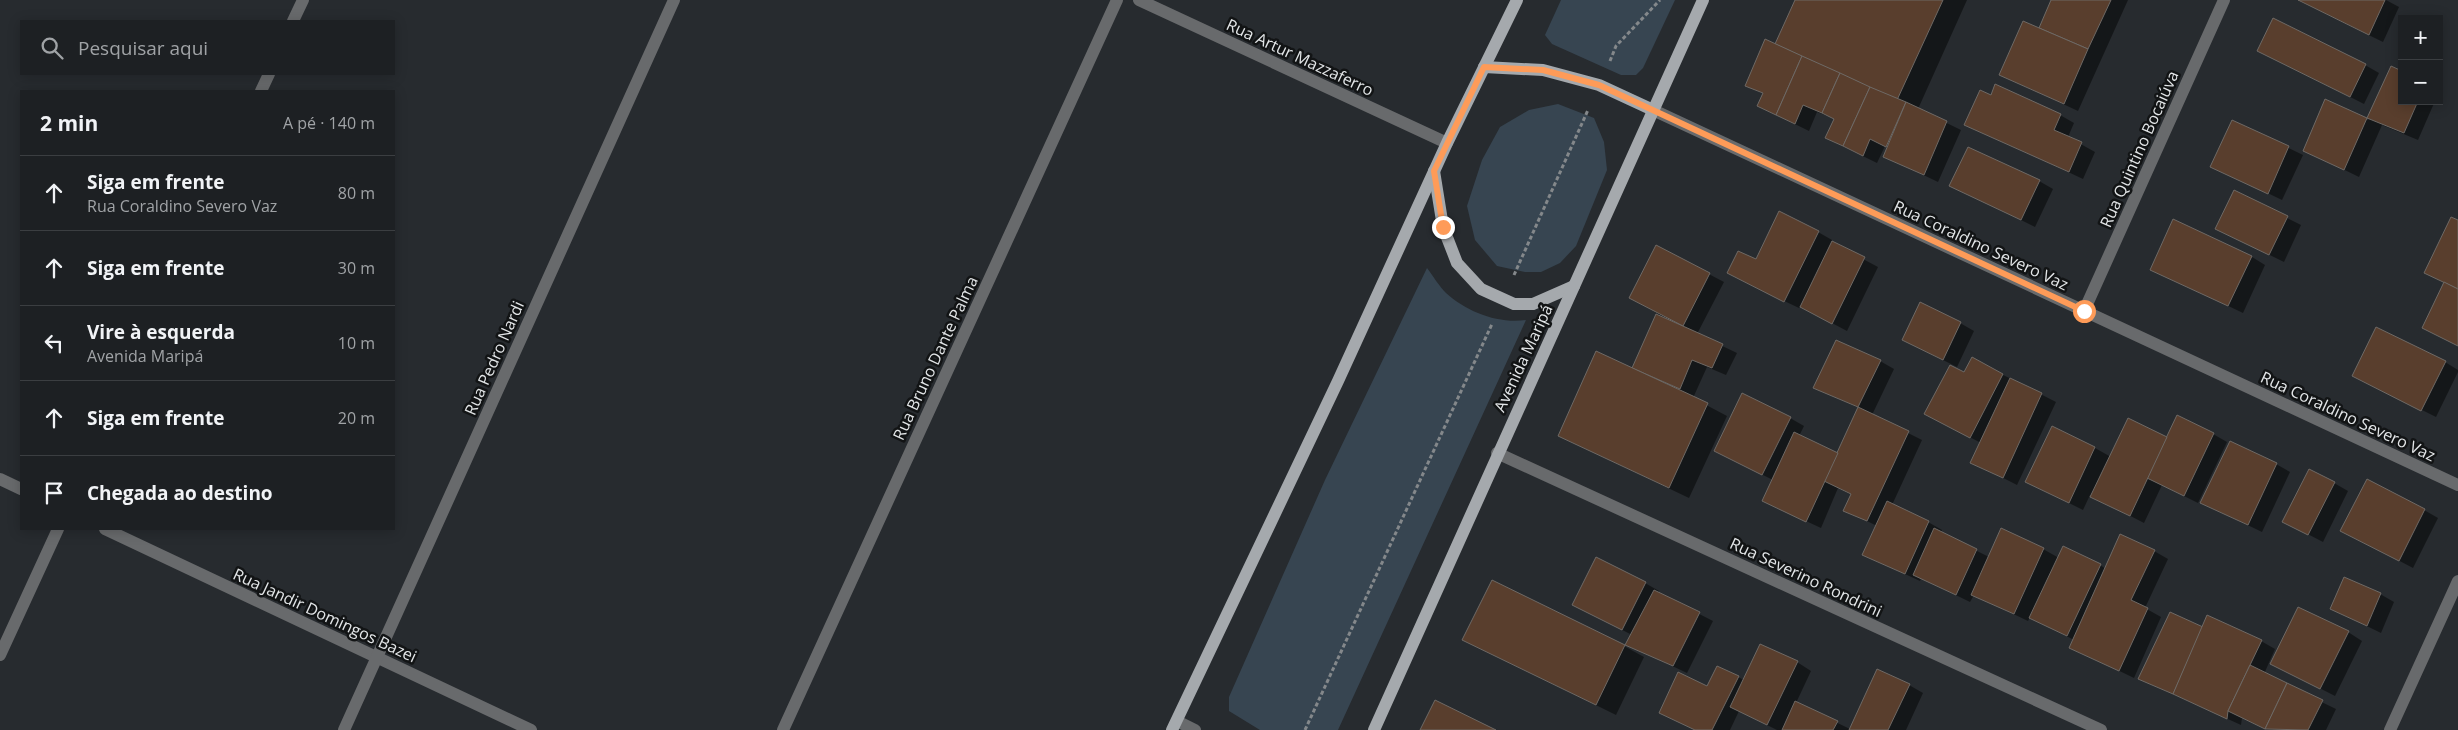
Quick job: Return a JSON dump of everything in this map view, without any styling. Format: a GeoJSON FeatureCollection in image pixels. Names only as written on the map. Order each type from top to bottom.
{"type":"FeatureCollection","features":[{"type":"Feature","properties":{"kind":"main road"},"geometry":{"type":"LineString","coordinates":[[1174,726],[1338,382],[1447,143],[1517,0]]}},
{"type":"Feature","properties":{"kind":"main road","name":"Avenida Maripá"},"geometry":{"type":"LineString","coordinates":[[1374,730],[1497,453],[1703,0]]}},
{"type":"Feature","properties":{"kind":"main road"},"geometry":{"type":"LineString","coordinates":[[1484,67],[1543,70],[1599,85],[1653,110]]}},
{"type":"Feature","properties":{"kind":"main road"},"geometry":{"type":"LineString","coordinates":[[1434,171],[1443,227],[1457,262],[1480,289],[1514,304],[1533,304],[1574,286]]}},
{"type":"Feature","properties":{"kind":"street"},"geometry":{"type":"LineString","coordinates":[[293,20],[303,0]]}},
{"type":"Feature","properties":{"kind":"street","name":"Rua Pedro Nardi"},"geometry":{"type":"LineString","coordinates":[[344,730],[674,0]]}},
{"type":"Feature","properties":{"kind":"street","name":"Rua Bruno Dante Palma"},"geometry":{"type":"LineString","coordinates":[[783,730],[1117,0]]}},
{"type":"Feature","properties":{"kind":"street","name":"Rua Artur Mazzaferro"},"geometry":{"type":"LineString","coordinates":[[1139,0],[1447,143]]}},
{"type":"Feature","properties":{"kind":"street","name":"Rua Quintino Bocaiúva"},"geometry":{"type":"LineString","coordinates":[[2084,311],[2224,0]]}},
{"type":"Feature","properties":{"kind":"street"},"geometry":{"type":"LineString","coordinates":[[261,90],[269,75]]}},
{"type":"Feature","properties":{"kind":"street","name":"Rua Coraldino Severo Vaz"},"geometry":{"type":"LineString","coordinates":[[1653,110],[2458,485]]}},
{"type":"Feature","properties":{"kind":"street","name":"Rua Severino Rondrini"},"geometry":{"type":"LineString","coordinates":[[1497,453],[2101,730]]}},
{"type":"Feature","properties":{"kind":"street"},"geometry":{"type":"LineString","coordinates":[[0,479],[20,489]]}},
{"type":"Feature","properties":{"kind":"street"},"geometry":{"type":"LineString","coordinates":[[0,655],[58,530]]}},
{"type":"Feature","properties":{"kind":"street","name":"Rua Jandir Domingos Bazei"},"geometry":{"type":"LineString","coordinates":[[107,530],[531,730]]}},
{"type":"Feature","properties":{"kind":"street"},"geometry":{"type":"LineString","coordinates":[[2390,730],[2458,580]]}},
{"type":"Feature","properties":{"kind":"street"},"geometry":{"type":"LineString","coordinates":[[1174,726],[1195,730]]}},
{"type":"Feature","properties":{"kind":"path"},"geometry":{"type":"LineString","coordinates":[[1306,730],[1411,499],[1449,421],[1616,46],[1660,0]]}},
{"type":"Feature","properties":{"kind":"shaded area"},"geometry":{"type":"Polygon","coordinates":[[[1561,0],[1675,0],[1643,68],[1636,75],[1621,75],[1552,44],[1545,35],[1561,0]]]}},
{"type":"Feature","properties":{"kind":"shaded area"},"geometry":{"type":"Polygon","coordinates":[[[1558,104],[1594,118],[1604,142],[1607,170],[1576,246],[1560,263],[1541,272],[1525,272],[1497,266],[1475,240],[1467,206],[1482,160],[1500,127],[1529,110],[1558,104]]]}},
{"type":"Feature","properties":{"kind":"shaded area"},"geometry":{"type":"Polygon","coordinates":[[[1427,268],[1446,293],[1463,306],[1494,318],[1515,321],[1526,320],[1338,730],[1260,730],[1229,711],[1229,697],[1325,480],[1427,268]]]}},
{"type":"Feature","properties":{"kind":"building"},"geometry":{"type":"Polygon","coordinates":[[[1795,0],[1943,0],[1897,100],[1775,44],[1795,0]]]}},
{"type":"Feature","properties":{"kind":"building"},"geometry":{"type":"Polygon","coordinates":[[[2051,0],[2111,0],[2088,49],[2039,28],[2051,0]]]}},
{"type":"Feature","properties":{"kind":"building"},"geometry":{"type":"Polygon","coordinates":[[[2298,0],[2385,0],[2369,35],[2298,0]]]}},
{"type":"Feature","properties":{"kind":"building"},"geometry":{"type":"Polygon","coordinates":[[[2273,18],[2366,64],[2350,97],[2257,51],[2273,18]]]}},
{"type":"Feature","properties":{"kind":"building"},"geometry":{"type":"Polygon","coordinates":[[[2023,21],[2088,49],[2064,104],[1999,75],[2023,21]]]}},
{"type":"Feature","properties":{"kind":"building"},"geometry":{"type":"Polygon","coordinates":[[[1765,39],[1802,56],[1776,115],[1757,106],[1763,93],[1745,86],[1765,39]]]}},
{"type":"Feature","properties":{"kind":"building"},"geometry":{"type":"Polygon","coordinates":[[[1802,56],[1840,73],[1822,113],[1803,105],[1795,124],[1776,115],[1802,56]]]}},
{"type":"Feature","properties":{"kind":"building"},"geometry":{"type":"Polygon","coordinates":[[[2391,66],[2398,69],[2398,105],[2416,105],[2404,133],[2367,118],[2391,66]]]}},
{"type":"Feature","properties":{"kind":"building"},"geometry":{"type":"Polygon","coordinates":[[[1840,73],[1870,87],[1843,146],[1825,138],[1834,119],[1822,113],[1840,73]]]}},
{"type":"Feature","properties":{"kind":"building"},"geometry":{"type":"Polygon","coordinates":[[[1995,84],[2061,114],[2054,130],[2082,142],[2069,172],[1964,125],[1980,90],[1991,95],[1995,84]]]}},
{"type":"Feature","properties":{"kind":"building"},"geometry":{"type":"Polygon","coordinates":[[[1870,87],[1906,102],[1886,147],[1870,139],[1863,156],[1843,146],[1870,87]]]}},
{"type":"Feature","properties":{"kind":"building"},"geometry":{"type":"Polygon","coordinates":[[[2325,99],[2367,118],[2344,170],[2303,151],[2325,99]]]}},
{"type":"Feature","properties":{"kind":"building"},"geometry":{"type":"Polygon","coordinates":[[[1906,102],[1947,121],[1924,175],[1883,157],[1906,102]]]}},
{"type":"Feature","properties":{"kind":"building"},"geometry":{"type":"Polygon","coordinates":[[[2232,120],[2289,146],[2268,194],[2210,167],[2232,120]]]}},
{"type":"Feature","properties":{"kind":"building"},"geometry":{"type":"Polygon","coordinates":[[[1968,147],[2040,180],[2021,220],[1949,186],[1968,147]]]}},
{"type":"Feature","properties":{"kind":"building"},"geometry":{"type":"Polygon","coordinates":[[[2234,190],[2288,216],[2269,255],[2215,229],[2234,190]]]}},
{"type":"Feature","properties":{"kind":"building"},"geometry":{"type":"Polygon","coordinates":[[[1779,211],[1819,231],[1784,302],[1727,273],[1738,251],[1756,259],[1779,211]]]}},
{"type":"Feature","properties":{"kind":"building"},"geometry":{"type":"Polygon","coordinates":[[[2451,217],[2458,220],[2458,289],[2424,273],[2451,217]]]}},
{"type":"Feature","properties":{"kind":"building"},"geometry":{"type":"Polygon","coordinates":[[[2173,219],[2252,256],[2228,306],[2150,270],[2173,219]]]}},
{"type":"Feature","properties":{"kind":"building"},"geometry":{"type":"Polygon","coordinates":[[[1832,241],[1865,257],[1832,324],[1800,307],[1832,241]]]}},
{"type":"Feature","properties":{"kind":"building"},"geometry":{"type":"Polygon","coordinates":[[[1656,245],[1710,273],[1683,326],[1629,298],[1656,245]]]}},
{"type":"Feature","properties":{"kind":"building"},"geometry":{"type":"Polygon","coordinates":[[[2444,282],[2458,289],[2458,346],[2422,328],[2444,282]]]}},
{"type":"Feature","properties":{"kind":"building"},"geometry":{"type":"Polygon","coordinates":[[[1920,302],[1961,322],[1943,360],[1902,340],[1920,302]]]}},
{"type":"Feature","properties":{"kind":"building"},"geometry":{"type":"Polygon","coordinates":[[[1656,314],[1723,344],[1712,368],[1692,360],[1680,389],[1632,368],[1656,314]]]}},
{"type":"Feature","properties":{"kind":"building"},"geometry":{"type":"Polygon","coordinates":[[[2376,327],[2446,361],[2421,411],[2352,376],[2376,327]]]}},
{"type":"Feature","properties":{"kind":"building"},"geometry":{"type":"Polygon","coordinates":[[[1836,340],[1881,360],[1858,407],[1813,388],[1836,340]]]}},
{"type":"Feature","properties":{"kind":"building"},"geometry":{"type":"Polygon","coordinates":[[[1596,351],[1708,403],[1669,488],[1558,436],[1596,351]]]}},
{"type":"Feature","properties":{"kind":"building"},"geometry":{"type":"Polygon","coordinates":[[[1972,357],[2003,374],[1970,438],[1924,414],[1950,365],[1964,372],[1972,357]]]}},
{"type":"Feature","properties":{"kind":"building"},"geometry":{"type":"Polygon","coordinates":[[[2010,378],[2042,393],[2003,478],[1970,463],[2010,378]]]}},
{"type":"Feature","properties":{"kind":"building"},"geometry":{"type":"Polygon","coordinates":[[[1742,393],[1791,417],[1762,475],[1714,451],[1742,393]]]}},
{"type":"Feature","properties":{"kind":"building"},"geometry":{"type":"Polygon","coordinates":[[[1858,407],[1909,431],[1867,521],[1843,511],[1851,494],[1824,481],[1858,407]]]}},
{"type":"Feature","properties":{"kind":"building"},"geometry":{"type":"Polygon","coordinates":[[[2177,415],[2214,433],[2184,496],[2147,478],[2177,415]]]}},
{"type":"Feature","properties":{"kind":"building"},"geometry":{"type":"Polygon","coordinates":[[[2128,418],[2167,437],[2130,516],[2090,497],[2128,418]]]}},
{"type":"Feature","properties":{"kind":"building"},"geometry":{"type":"Polygon","coordinates":[[[2052,426],[2095,447],[2069,503],[2025,482],[2052,426]]]}},
{"type":"Feature","properties":{"kind":"building"},"geometry":{"type":"Polygon","coordinates":[[[1794,432],[1838,453],[1806,522],[1762,501],[1794,432]]]}},
{"type":"Feature","properties":{"kind":"building"},"geometry":{"type":"Polygon","coordinates":[[[2230,441],[2277,463],[2248,525],[2200,503],[2230,441]]]}},
{"type":"Feature","properties":{"kind":"building"},"geometry":{"type":"Polygon","coordinates":[[[2309,469],[2335,482],[2308,535],[2282,522],[2309,469]]]}},
{"type":"Feature","properties":{"kind":"building"},"geometry":{"type":"Polygon","coordinates":[[[2367,479],[2425,509],[2399,561],[2340,531],[2367,479]]]}},
{"type":"Feature","properties":{"kind":"building"},"geometry":{"type":"Polygon","coordinates":[[[1887,501],[1929,521],[1905,574],[1862,555],[1887,501]]]}},
{"type":"Feature","properties":{"kind":"building"},"geometry":{"type":"Polygon","coordinates":[[[1934,528],[1977,549],[1956,595],[1913,575],[1934,528]]]}},
{"type":"Feature","properties":{"kind":"building"},"geometry":{"type":"Polygon","coordinates":[[[2001,528],[2044,548],[2014,614],[1971,595],[2001,528]]]}},
{"type":"Feature","properties":{"kind":"building"},"geometry":{"type":"Polygon","coordinates":[[[2120,534],[2155,550],[2131,600],[2148,608],[2119,671],[2069,648],[2120,534]]]}},
{"type":"Feature","properties":{"kind":"building"},"geometry":{"type":"Polygon","coordinates":[[[2063,546],[2101,564],[2067,636],[2029,618],[2063,546]]]}},
{"type":"Feature","properties":{"kind":"building"},"geometry":{"type":"Polygon","coordinates":[[[1596,557],[1646,582],[1622,630],[1572,605],[1596,557]]]}},
{"type":"Feature","properties":{"kind":"building"},"geometry":{"type":"Polygon","coordinates":[[[2344,577],[2381,593],[2367,626],[2330,609],[2344,577]]]}},
{"type":"Feature","properties":{"kind":"building"},"geometry":{"type":"Polygon","coordinates":[[[1492,580],[1625,645],[1596,705],[1462,640],[1492,580]]]}},
{"type":"Feature","properties":{"kind":"building"},"geometry":{"type":"Polygon","coordinates":[[[1654,590],[1700,612],[1673,666],[1625,645],[1654,590]]]}},
{"type":"Feature","properties":{"kind":"building"},"geometry":{"type":"Polygon","coordinates":[[[2298,607],[2349,631],[2320,689],[2270,664],[2298,607]]]}},
{"type":"Feature","properties":{"kind":"building"},"geometry":{"type":"Polygon","coordinates":[[[2170,612],[2203,627],[2173,694],[2138,679],[2170,612]]]}},
{"type":"Feature","properties":{"kind":"building"},"geometry":{"type":"Polygon","coordinates":[[[2207,615],[2262,640],[2228,711],[2227,719],[2173,694],[2207,615]]]}},
{"type":"Feature","properties":{"kind":"building"},"geometry":{"type":"Polygon","coordinates":[[[1760,644],[1798,661],[1767,725],[1730,707],[1760,644]]]}},
{"type":"Feature","properties":{"kind":"building"},"geometry":{"type":"Polygon","coordinates":[[[2250,665],[2287,683],[2265,729],[2228,711],[2250,665]]]}},
{"type":"Feature","properties":{"kind":"building"},"geometry":{"type":"Polygon","coordinates":[[[1717,666],[1739,676],[1712,730],[1695,730],[1659,713],[1678,672],[1707,686],[1717,666]]]}},
{"type":"Feature","properties":{"kind":"building"},"geometry":{"type":"Polygon","coordinates":[[[1877,669],[1910,684],[1888,730],[1849,730],[1877,669]]]}},
{"type":"Feature","properties":{"kind":"building"},"geometry":{"type":"Polygon","coordinates":[[[2287,683],[2323,700],[2308,730],[2265,729],[2287,683]]]}},
{"type":"Feature","properties":{"kind":"building"},"geometry":{"type":"Polygon","coordinates":[[[1435,700],[1496,730],[1420,730],[1435,700]]]}},
{"type":"Feature","properties":{"kind":"building"},"geometry":{"type":"Polygon","coordinates":[[[1795,701],[1838,721],[1833,730],[1782,730],[1795,701]]]}},
{"type":"Feature","properties":{"kind":"route"},"geometry":{"type":"LineString","coordinates":[[1443,227],[1434,171],[1484,67],[1543,70],[1599,85],[2084,311]]}}]}
